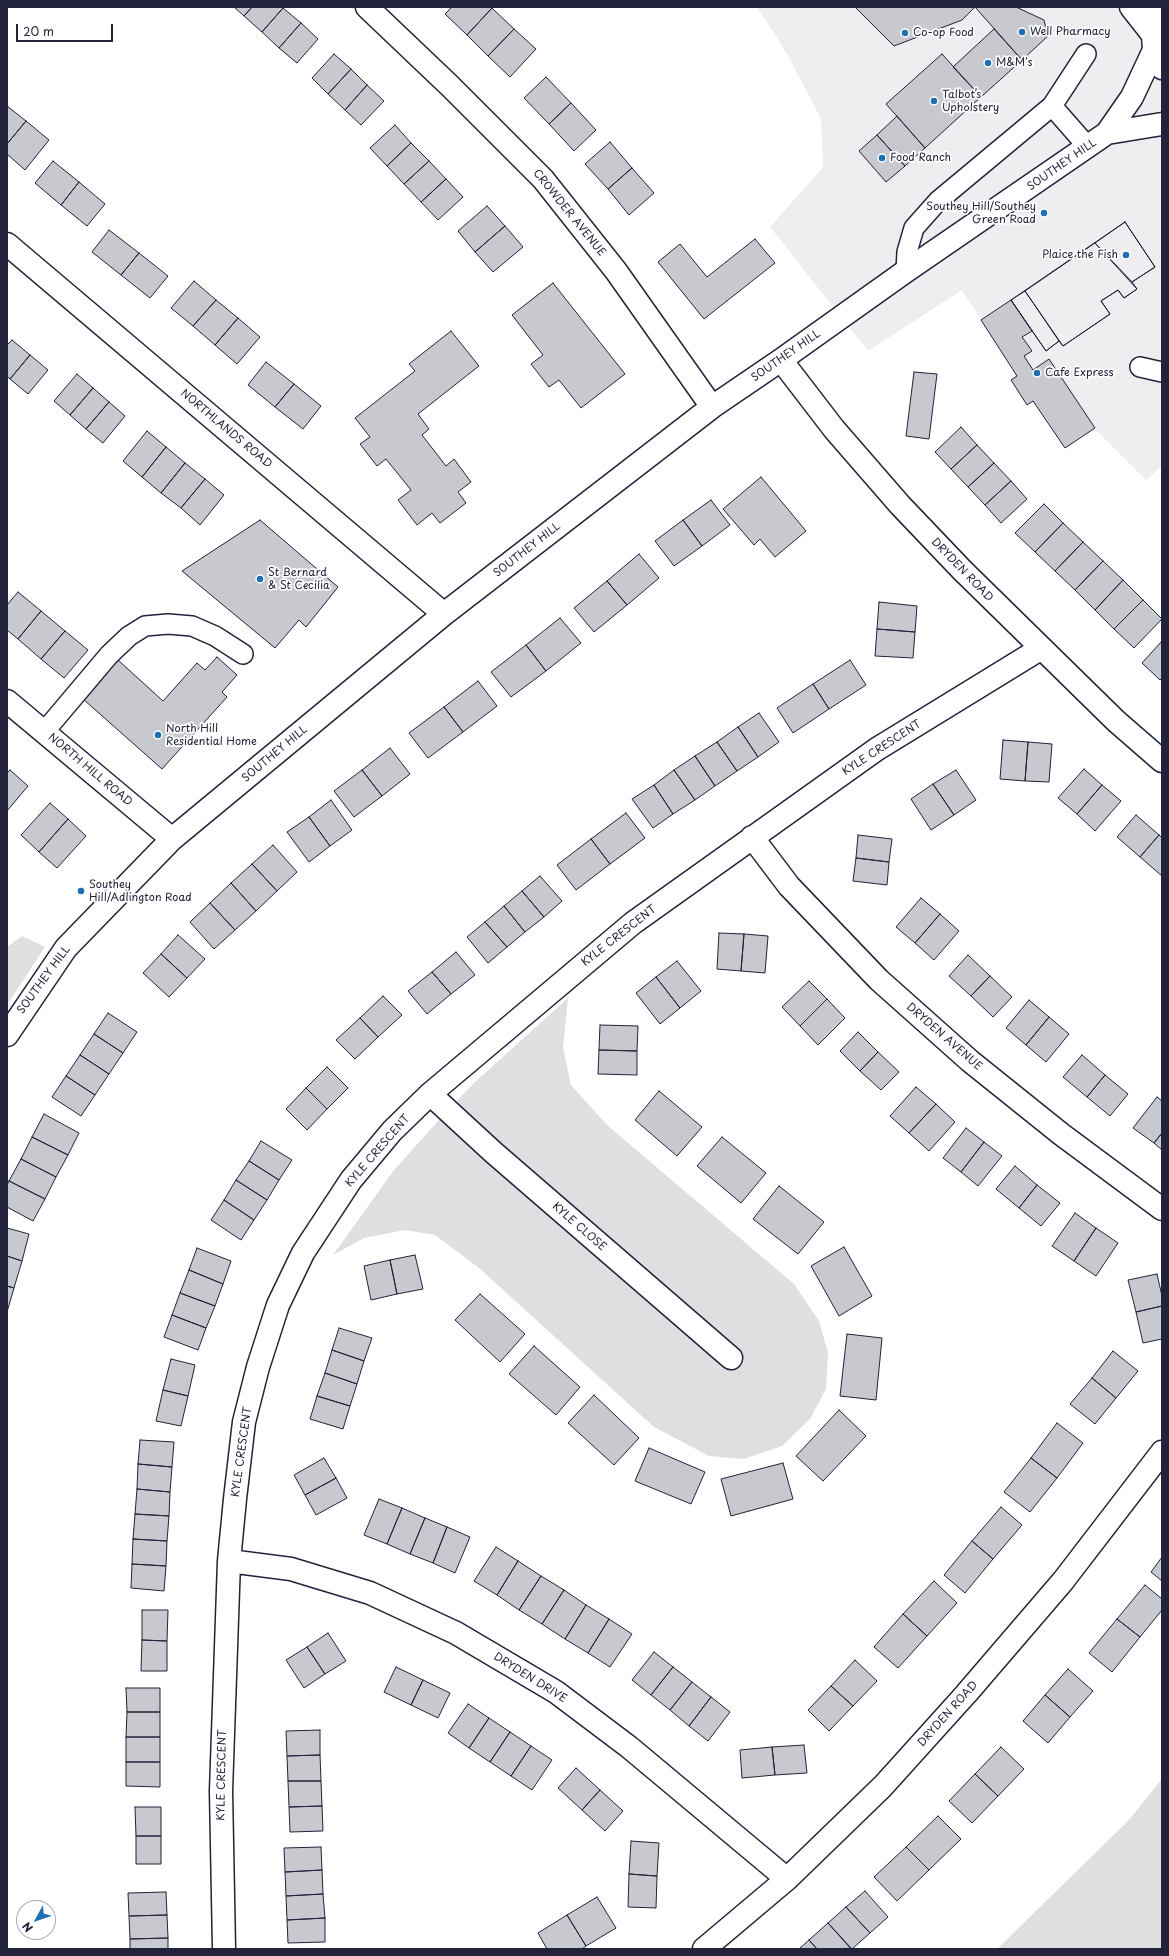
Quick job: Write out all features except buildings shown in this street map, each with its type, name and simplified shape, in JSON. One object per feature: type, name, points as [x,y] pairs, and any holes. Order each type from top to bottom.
[{"type":"street","name":"CROWDER AVENUE","points":[[367,7],[450,86],[543,179],[616,271],[712,407]]},
{"type":"street","points":[[1131,7],[1156,51]]},
{"type":"street","points":[[1156,7],[1152,28],[1156,51]]},
{"type":"street","name":"SOUTHEY HILL","points":[[7,1035],[66,948],[172,838],[444,614],[712,407],[1107,133],[1132,97],[1156,51]]},
{"type":"street","name":"SOUTHEY HILL","points":[[1107,133],[1162,124]]},
{"type":"street","name":"NORTHLANDS ROAD","points":[[7,244],[444,614]]},
{"type":"street","name":"DRYDEN ROAD","points":[[781,360],[834,429],[900,505],[1040,649],[1116,721],[1162,761]]},
{"type":"street","name":"KYLE CRESCENT","points":[[224,1949],[221,1791],[229,1561],[244,1422],[258,1367],[278,1305],[304,1253],[351,1180],[392,1131],[430,1094],[633,923],[877,749],[1040,649]]},
{"type":"street","name":"NORTH HILL ROAD","points":[[7,701],[172,838]]},
{"type":"street","name":"DRYDEN AVENUE","points":[[752,837],[789,886],[879,980],[970,1061],[1055,1129],[1162,1209]]},
{"type":"street","name":"KYLE CLOSE","points":[[430,1094],[493,1152],[731,1358]]},
{"type":"street","name":"DRYDEN ROAD","points":[[704,1949],[787,1879],[883,1786],[1064,1582],[1162,1452]]},
{"type":"street","name":"DRYDEN DRIVE","points":[[229,1561],[291,1569],[370,1593],[456,1633],[556,1692],[629,1747],[787,1879]]},
{"type":"lane","points":[[906,271],[907,252],[914,228],[938,201],[1052,106],[1086,54]]},
{"type":"lane","points":[[1052,106],[1088,147]]},
{"type":"lane","points":[[1140,367],[1162,372]]},
{"type":"lane","points":[[44,732],[109,655],[129,636],[145,626],[168,624],[192,626],[215,636],[243,654]]},
{"type":"shaded area","points":[[757,7],[1162,7],[1162,466],[1146,480],[1095,429],[1065,448],[1033,401],[1027,405],[1011,380],[1017,376],[962,290],[868,351],[770,227],[823,167],[821,119],[786,52]]},
{"type":"shaded area","points":[[22,936],[45,947],[7,1005],[7,947]]},
{"type":"shaded area","points":[[568,998],[563,1048],[571,1085],[607,1125],[794,1284],[819,1321],[828,1353],[826,1389],[810,1419],[782,1446],[744,1459],[709,1456],[654,1427],[479,1268],[435,1235],[405,1230],[364,1238],[333,1255],[394,1170],[440,1119],[474,1083]]},
{"type":"shaded area","points":[[1162,1779],[1162,1949],[997,1949],[1128,1821]]},
{"type":"place","name":"Well Pharmacy","points":[[1022,32]]},
{"type":"place","name":"Co-op Food","points":[[905,33]]},
{"type":"place","name":"M&M's","points":[[988,63]]},
{"type":"place","name":"Talbot’s Upholstery","points":[[934,101]]},
{"type":"place","name":"Food Ranch","points":[[882,158]]},
{"type":"place","name":"Southey Hill/Southey Green Road","points":[[1044,213]]},
{"type":"place","name":"Plaice the Fish","points":[[1126,255]]},
{"type":"place","name":"Cafe Express","points":[[1037,373]]},
{"type":"place","name":"St Bernard & St Cecilia","points":[[260,579]]},
{"type":"place","name":"North Hill Residential Home","points":[[158,735]]},
{"type":"place","name":"Southey Hill/Adlington Road","points":[[81,891]]}]
